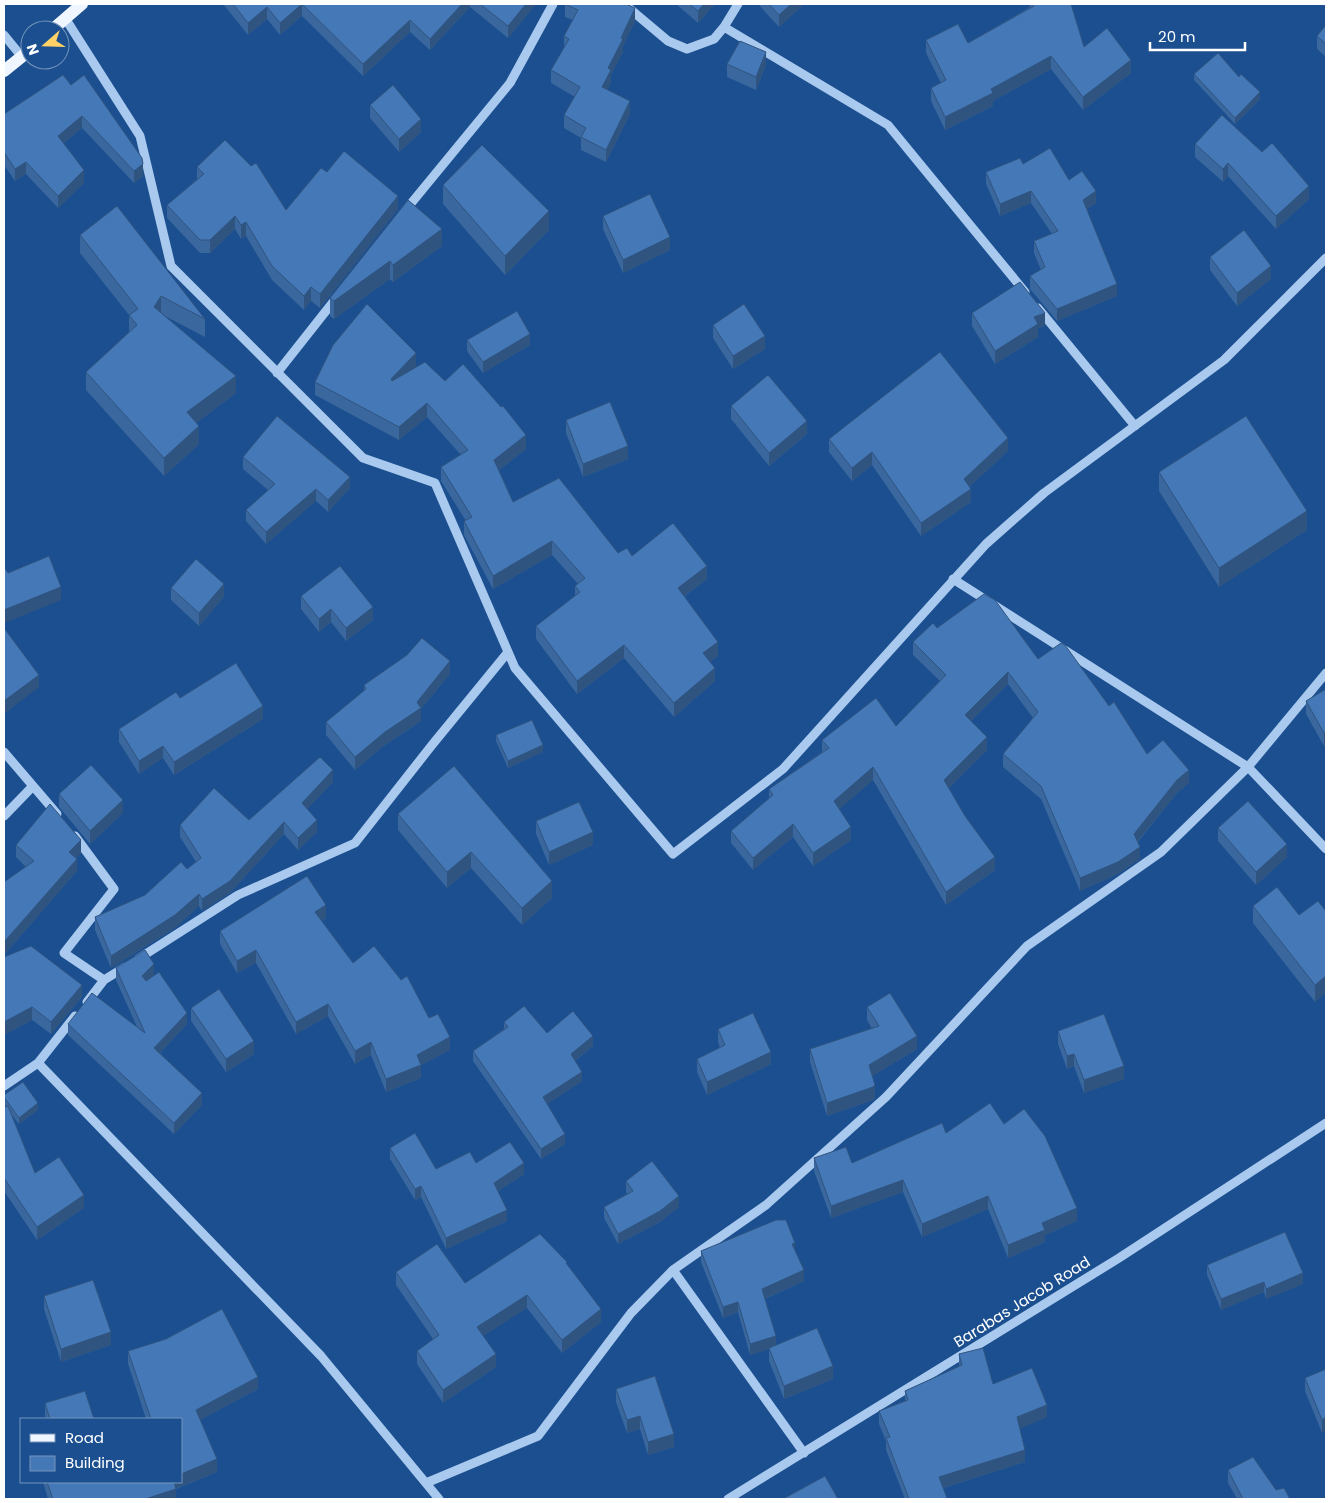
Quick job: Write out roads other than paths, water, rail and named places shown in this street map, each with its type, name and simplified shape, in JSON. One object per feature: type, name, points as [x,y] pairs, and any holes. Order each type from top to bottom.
[{"type":"main road","points":[[65,18],[82,4]]},
{"type":"main road","points":[[4,71],[20,58]]},
{"type":"street","points":[[397,221],[510,83],[553,4]]},
{"type":"street","points":[[624,4],[668,41],[687,49],[714,39],[738,4]]},
{"type":"street","points":[[65,18],[140,136],[171,266],[363,458],[435,483],[515,668],[672,854],[783,770],[986,544],[1044,494],[1224,360],[1326,258]]},
{"type":"street","points":[[724,27],[888,126],[1135,426]]},
{"type":"street","points":[[4,36],[20,48]]},
{"type":"street","points":[[277,373],[343,289]]},
{"type":"street","points":[[953,579],[1248,767],[1326,849]]},
{"type":"street","points":[[4,1086],[38,1064],[104,980],[238,895],[355,843],[508,652]]},
{"type":"street","points":[[426,1483],[538,1436],[631,1313],[672,1270],[766,1205],[886,1097],[1027,946],[1162,852],[1248,767],[1326,673]]},
{"type":"street","points":[[4,752],[67,826],[114,890],[64,953],[104,980]]},
{"type":"street","points":[[4,816],[33,786]]},
{"type":"street","points":[[38,1064],[321,1356],[439,1499]]},
{"type":"street","name":"Barabas Jacob Road","points":[[728,1499],[1119,1258],[1326,1123]]},
{"type":"street","points":[[672,1270],[804,1453]]}]
